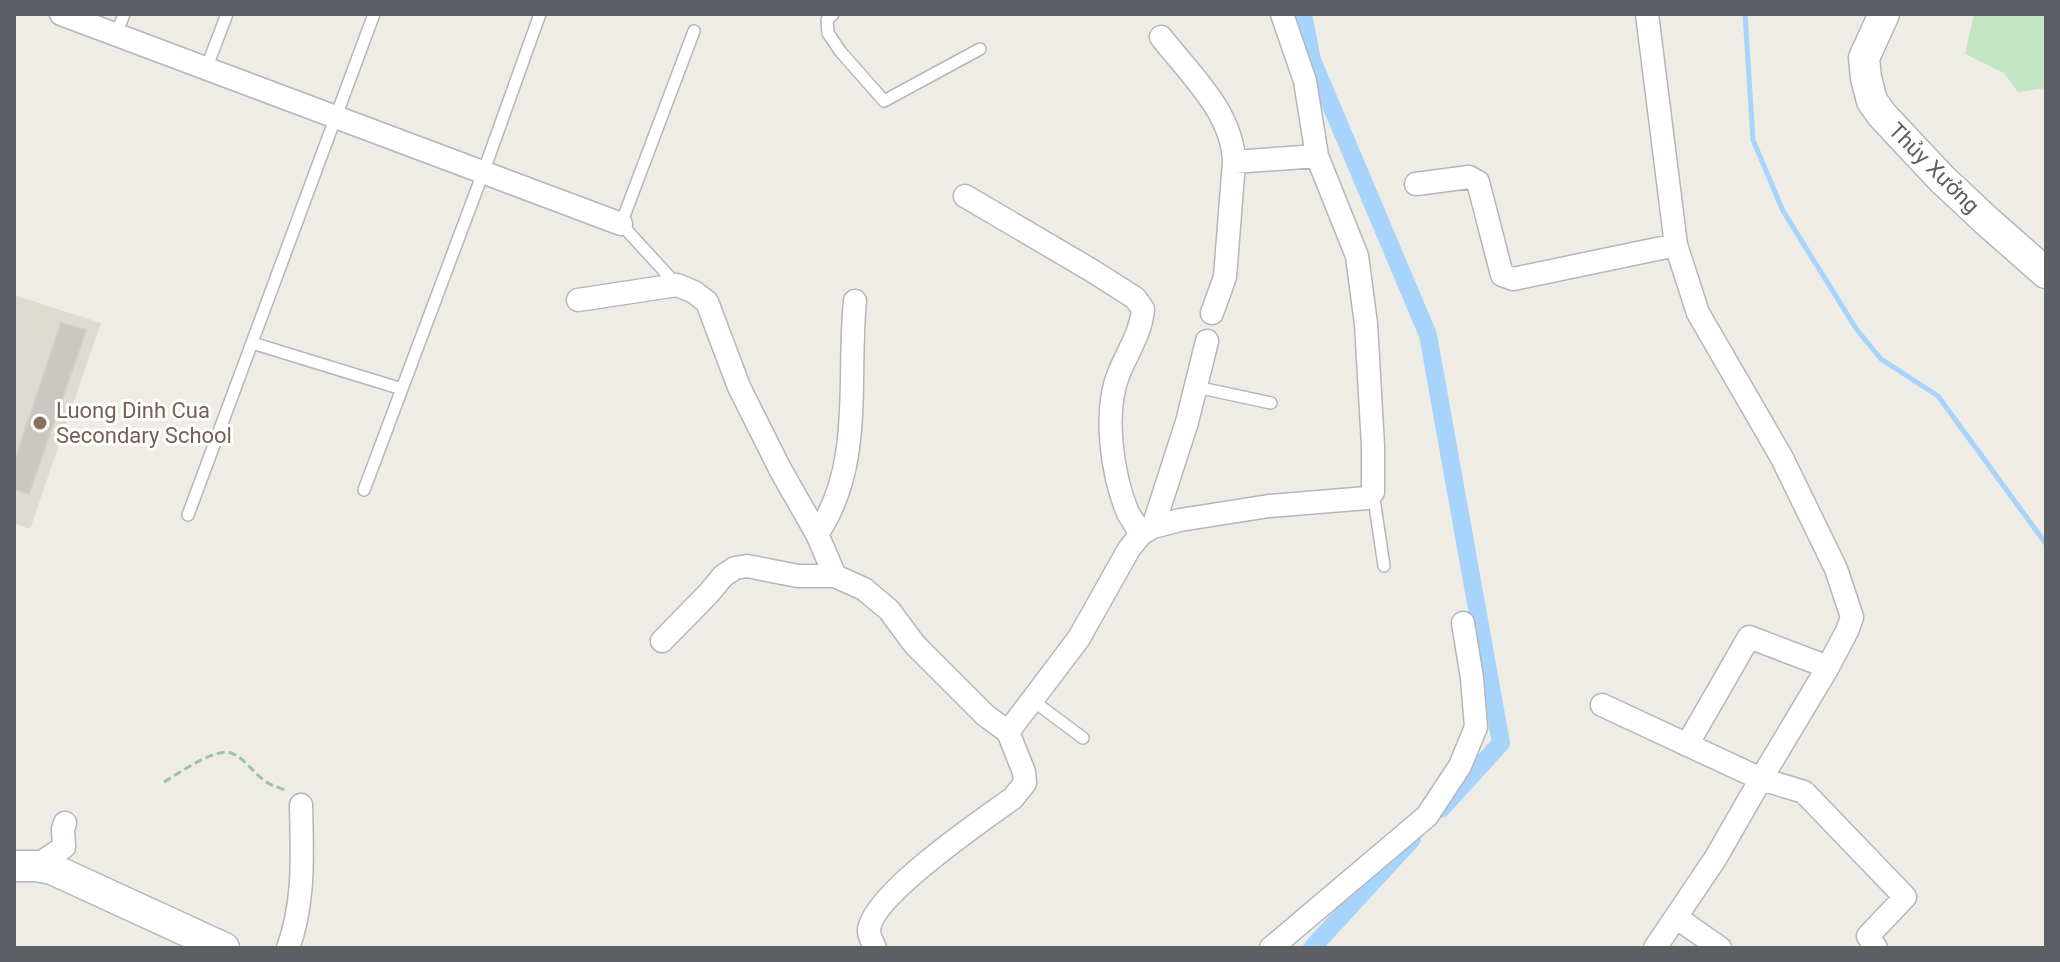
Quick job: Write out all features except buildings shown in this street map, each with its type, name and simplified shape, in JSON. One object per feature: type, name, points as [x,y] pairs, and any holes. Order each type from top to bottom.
[{"type":"street","points":[[61,14],[120,24],[206,69],[621,224]]},
{"type":"street","points":[[1147,530],[1180,520],[1269,506],[1367,498],[1373,492],[1366,324],[1357,256],[1317,156],[1305,81],[1282,14]]},
{"type":"street","points":[[1647,14],[1676,245],[1698,313],[1782,458],[1836,569],[1852,617],[1828,667],[1715,859],[1655,948]]},
{"type":"street","name":"Thủy Xưởng","points":[[1884,14],[1864,58],[1872,101],[1962,199],[2046,273]]},
{"type":"street","points":[[1161,37],[1217,108],[1234,146],[1225,277],[1212,313]]},
{"type":"street","points":[[1234,162],[1317,156]]},
{"type":"street","points":[[1416,184],[1469,177],[1478,182],[1502,275],[1513,279],[1676,245]]},
{"type":"street","points":[[965,196],[1091,270],[1135,298],[1143,309],[1142,324],[1118,376],[1110,415],[1118,480],[1128,513],[1147,530]]},
{"type":"street","points":[[578,300],[677,285],[707,302],[739,387],[817,534],[835,576]]},
{"type":"street","points":[[817,534],[837,499],[847,458],[855,301]]},
{"type":"street","points":[[1008,732],[1079,638],[1129,549],[1147,530],[1187,422],[1207,341]]},
{"type":"street","points":[[662,641],[723,576],[735,568],[747,566],[798,576],[835,576],[864,589],[889,610],[915,645],[985,715],[1008,732],[1024,772],[1025,783],[1021,790],[911,874],[885,901],[872,918],[869,932],[875,948]]},
{"type":"street","points":[[1271,948],[1427,816],[1460,766],[1476,727],[1463,623]]},
{"type":"street","points":[[1687,745],[1749,637],[1828,667]]},
{"type":"street","points":[[1602,705],[1761,779],[1804,792],[1905,897],[1868,936],[1876,948]]},
{"type":"street","points":[[288,948],[302,884],[301,805]]},
{"type":"street","points":[[25,866],[64,847],[65,823]]},
{"type":"street","points":[[25,866],[52,869],[224,948]]},
{"type":"street","points":[[1677,918],[1720,948]]},
{"type":"lane","points":[[206,69],[227,14]]},
{"type":"lane","points":[[188,515],[374,14]]},
{"type":"lane","points":[[364,490],[540,14]]},
{"type":"lane","points":[[833,14],[827,20],[828,33],[884,101],[980,49]]},
{"type":"lane","points":[[677,285],[621,224],[694,31]]},
{"type":"lane","points":[[252,343],[402,389]]},
{"type":"lane","points":[[1196,387],[1271,403]]},
{"type":"lane","points":[[1373,492],[1384,566]]},
{"type":"lane","points":[[1032,700],[1083,738]]},
{"type":"path","points":[[164,782],[196,763],[228,751],[265,782],[295,794],[301,805]]},
{"type":"shaded area","name":"Luong Dinh Cua Secondary School","points":[[14,295],[101,323],[30,529],[14,523]]},
{"type":"green space","points":[[1974,14],[2046,14],[2046,88],[2018,92],[2004,73],[1965,54]]},
{"type":"waterway","points":[[1303,14],[1312,60],[1428,335],[1501,743],[1441,809]]},
{"type":"waterway","points":[[1745,14],[1753,140],[1783,211],[1857,330],[1881,359],[1938,396],[2046,544]]},
{"type":"waterway","points":[[1312,948],[1412,839]]},
{"type":"place","name":"Luong Dinh Cua Secondary School","points":[[40,423]]}]
